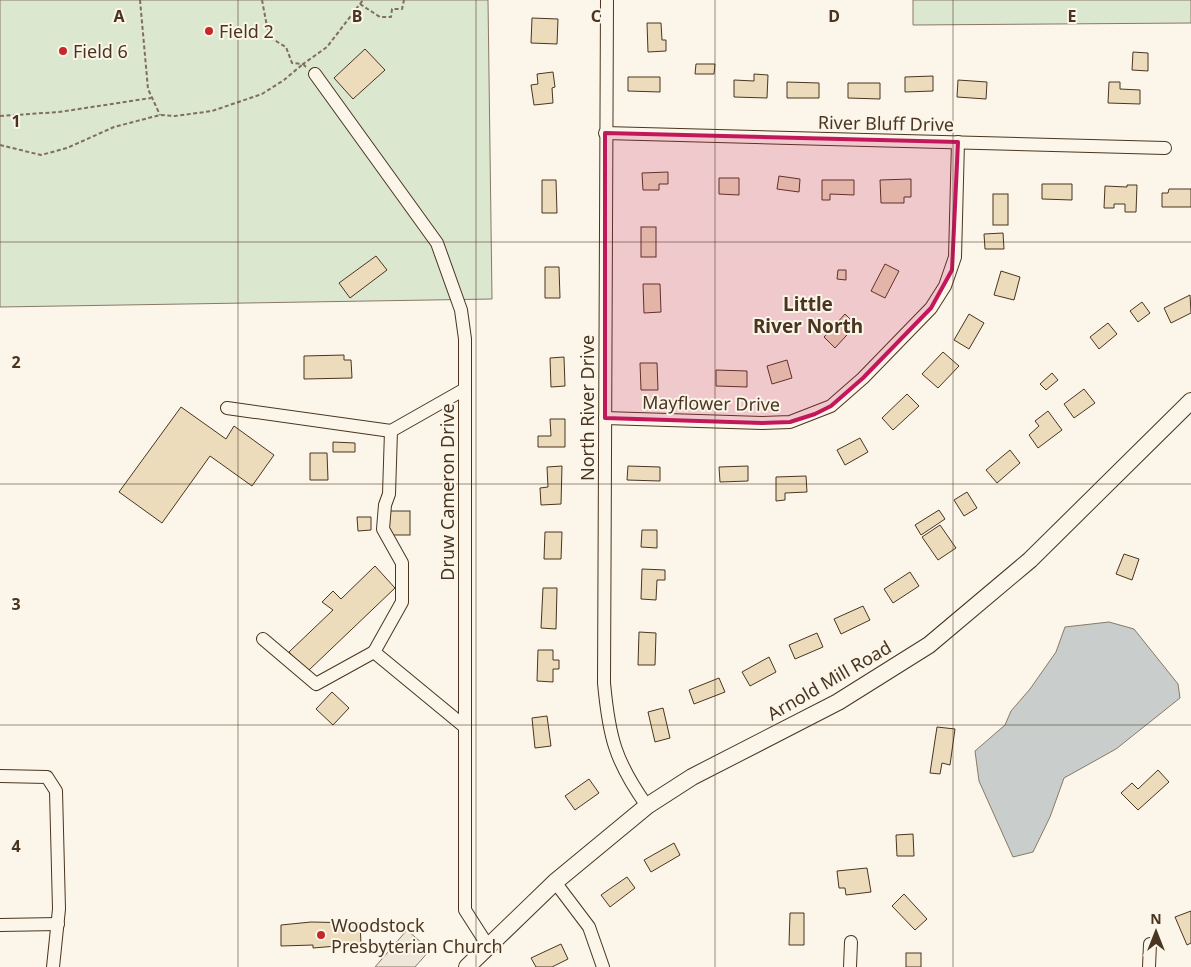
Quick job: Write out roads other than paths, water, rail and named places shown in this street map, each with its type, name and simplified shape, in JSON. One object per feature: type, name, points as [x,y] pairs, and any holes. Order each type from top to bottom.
[{"type":"main road","name":"Arnold Mill Road","points":[[467,967],[555,882],[647,806],[692,777],[838,702],[929,645],[1030,560],[1191,401]]},
{"type":"street","name":"North River Drive","points":[[607,0],[604,673],[608,717],[618,760],[628,780],[647,806]]},
{"type":"street","name":"Druw Cameron Drive","points":[[315,74],[437,243],[461,310],[465,339],[465,910],[488,946]]},
{"type":"street","name":"River Bluff Drive","points":[[605,133],[1165,148]]},
{"type":"street","name":"Mayflower Drive","points":[[604,418],[762,423],[790,422],[831,406],[863,378],[931,308],[945,286],[955,257],[958,142]]},
{"type":"street","points":[[227,408],[391,431],[465,390]]},
{"type":"street","points":[[263,639],[316,684],[374,652],[402,602],[402,563],[382,529],[385,505],[389,494],[391,431]]},
{"type":"street","points":[[374,652],[465,728]]},
{"type":"street","points":[[0,776],[47,778],[56,791],[58,924],[53,967]]},
{"type":"street","points":[[555,882],[589,927],[603,967]]},
{"type":"street","points":[[0,925],[58,924]]},
{"type":"street","points":[[850,967],[851,942]]},
{"type":"street","points":[[1149,967],[1150,944]]},
{"type":"place","name":"Field 2","points":[[209,31]]},
{"type":"place","name":"Field 6","points":[[63,51]]},
{"type":"place","name":"Woodstock Presbyterian Church","points":[[321,935]]},
{"type":"district","name":"Little River North","points":[[808,315]]}]
